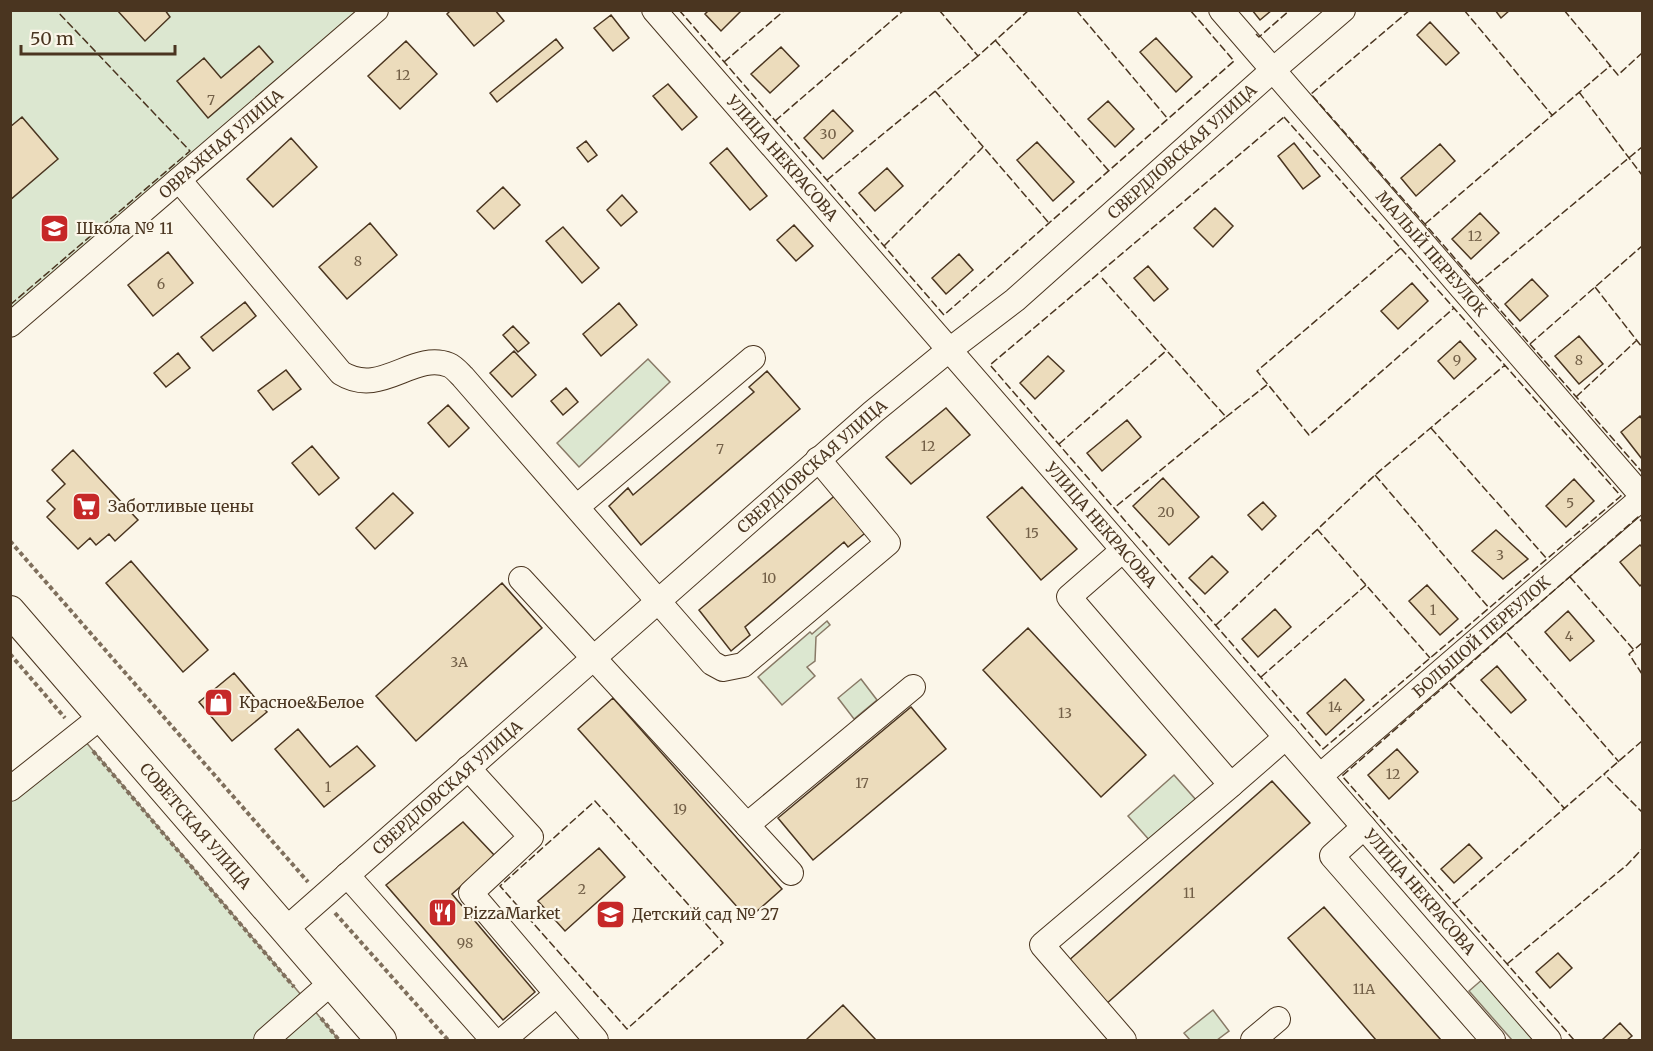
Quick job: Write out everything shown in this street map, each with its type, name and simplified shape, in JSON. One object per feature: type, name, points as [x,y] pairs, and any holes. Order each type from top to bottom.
[{"type":"main road","name":"СОВЕТСКАЯ УЛИЦА","points":[[10,611],[90,725],[285,930],[381,1041]]},
{"type":"street","name":"ОВРАЖНАЯ УЛИЦА","points":[[10,325],[376,10]]},
{"type":"street","name":"УЛИЦА НЕКРАСОВА","points":[[654,10],[1549,1041]]},
{"type":"street","name":"МАЛЫЙ ПЕРЕУЛОК","points":[[1221,10],[1642,497]]},
{"type":"street","name":"СВЕРДЛОВСКАЯ УЛИЦА","points":[[285,930],[818,459],[949,350],[1015,300],[1343,10]]},
{"type":"street","points":[[179,180],[341,373],[351,380],[362,382],[382,379],[433,362],[450,365],[463,376],[712,663],[723,669],[742,665],[888,543],[818,459]]},
{"type":"street","points":[[578,506],[753,358]]},
{"type":"street","name":"БОЛЬШОЙ ПЕРЕУЛОК","points":[[1320,776],[1642,497]]},
{"type":"street","points":[[1123,550],[1069,597],[1231,785]]},
{"type":"street","points":[[521,579],[791,873]]},
{"type":"street","points":[[747,825],[913,687]]},
{"type":"street","points":[[10,789],[90,725]]},
{"type":"street","points":[[1124,1040],[1042,945],[1286,737]]},
{"type":"street","points":[[468,768],[531,837],[471,893],[596,1041]]},
{"type":"street","points":[[1364,827],[1332,856],[1493,1041]]},
{"type":"street","points":[[347,875],[493,1041]]},
{"type":"street","points":[[266,1041],[332,983]]},
{"type":"street","points":[[502,1041],[556,995]]},
{"type":"street","points":[[1252,1041],[1278,1019]]},
{"type":"path","points":[[10,541],[448,1041]]},
{"type":"path","points":[[10,654],[90,725],[339,1041]]},
{"type":"green space","points":[[11,11],[376,11],[11,325]]},
{"type":"green space","points":[[648,359],[670,382],[579,467],[557,443]]},
{"type":"green space","points":[[827,621],[830,625],[816,637],[815,661],[807,667],[815,676],[782,705],[758,677],[810,632],[812,634]]},
{"type":"green space","points":[[861,679],[877,700],[854,719],[838,698]]},
{"type":"green space","points":[[79,734],[339,1040],[11,1040],[11,790]]},
{"type":"green space","points":[[1174,775],[1197,801],[1151,842],[1128,816]]},
{"type":"green space","points":[[1484,978],[1535,1040],[1512,1040],[1469,991]]},
{"type":"green space","points":[[1213,1010],[1229,1031],[1217,1040],[1190,1040],[1184,1033]]},
{"type":"building","points":[[117,10],[165,10],[170,17],[145,41]]},
{"type":"building","points":[[451,10],[495,10],[504,21],[474,46],[447,14]]},
{"type":"building","points":[[709,10],[742,10],[721,31],[705,14]]},
{"type":"building","points":[[1252,10],[1272,10],[1260,20]]},
{"type":"building","points":[[1495,10],[1510,10],[1501,18]]},
{"type":"building","points":[[611,15],[629,38],[613,51],[594,28]]},
{"type":"building","points":[[1430,22],[1459,53],[1446,65],[1417,35]]},
{"type":"building","points":[[1156,38],[1192,77],[1176,92],[1140,52]]},
{"type":"building","points":[[556,39],[563,48],[497,102],[490,93]]},
{"type":"building","points":[[406,41],[437,74],[400,109],[368,76]]},
{"type":"building","points":[[259,46],[273,62],[208,118],[177,81],[204,58],[221,78]]},
{"type":"building","points":[[781,47],[799,66],[770,93],[751,74]]},
{"type":"building","points":[[668,84],[697,117],[682,130],[653,96]]},
{"type":"building","points":[[1108,101],[1134,129],[1115,147],[1088,119]]},
{"type":"building","points":[[833,110],[853,131],[823,159],[804,138]]},
{"type":"building","points":[[22,117],[58,159],[10,200],[10,127]]},
{"type":"building","points":[[291,138],[317,167],[273,207],[247,179]]},
{"type":"building","points":[[586,141],[597,155],[588,162],[577,148]]},
{"type":"building","points":[[1037,142],[1074,182],[1053,201],[1017,160]]},
{"type":"building","points":[[1294,143],[1320,176],[1303,189],[1278,156]]},
{"type":"building","points":[[1440,144],[1455,161],[1416,196],[1401,178]]},
{"type":"building","points":[[727,148],[767,196],[750,210],[710,163]]},
{"type":"building","points":[[887,168],[903,186],[875,211],[859,193]]},
{"type":"building","points":[[503,187],[520,205],[494,229],[477,211]]},
{"type":"building","points":[[622,195],[637,212],[621,226],[607,210]]},
{"type":"building","points":[[1215,208],[1233,226],[1213,247],[1194,228]]},
{"type":"building","points":[[1480,213],[1499,233],[1471,259],[1452,239]]},
{"type":"building","points":[[370,223],[397,255],[347,299],[319,267]]},
{"type":"building","points":[[794,225],[813,246],[796,261],[777,240]]},
{"type":"building","points":[[563,227],[599,268],[582,283],[546,241]]},
{"type":"building","points":[[168,252],[193,283],[153,316],[128,285]]},
{"type":"building","points":[[959,254],[973,270],[946,294],[932,278]]},
{"type":"building","points":[[1148,266],[1168,289],[1154,301],[1134,278]]},
{"type":"building","points":[[1532,279],[1548,296],[1520,321],[1505,304]]},
{"type":"building","points":[[1412,283],[1428,301],[1398,329],[1381,311]]},
{"type":"building","points":[[245,302],[256,316],[213,351],[201,337]]},
{"type":"building","points":[[619,303],[637,325],[601,356],[583,334]]},
{"type":"building","points":[[513,326],[529,343],[518,352],[503,335]]},
{"type":"building","points":[[1579,336],[1603,364],[1579,384],[1555,356]]},
{"type":"building","points":[[1460,341],[1476,359],[1454,379],[1438,361]]},
{"type":"building","points":[[514,351],[536,375],[512,397],[490,373]]},
{"type":"building","points":[[178,353],[190,368],[166,387],[154,373]]},
{"type":"building","points":[[1048,356],[1064,371],[1035,399],[1020,383]]},
{"type":"building","points":[[286,370],[301,389],[273,410],[258,391]]},
{"type":"building","points":[[767,371],[800,409],[641,545],[609,506],[628,488],[633,495],[754,392],[749,387]]},
{"type":"building","points":[[566,388],[578,402],[563,415],[551,401]]},
{"type":"building","points":[[448,405],[469,428],[449,447],[428,423]]},
{"type":"building","points":[[946,408],[970,435],[911,484],[886,457]]},
{"type":"building","points":[[1640,416],[1642,419],[1642,459],[1621,432]]},
{"type":"building","points":[[1127,420],[1141,437],[1102,471],[1087,453]]},
{"type":"building","points":[[312,446],[339,478],[319,495],[292,463]]},
{"type":"building","points":[[73,450],[138,520],[115,541],[109,534],[96,545],[90,538],[78,549],[47,517],[55,509],[47,501],[65,484],[52,470]]},
{"type":"building","points":[[1163,478],[1199,517],[1169,545],[1133,506]]},
{"type":"building","points":[[1574,479],[1594,501],[1566,527],[1546,506]]},
{"type":"building","points":[[1022,487],[1077,549],[1041,580],[987,517]]},
{"type":"building","points":[[393,493],[413,513],[375,549],[356,528]]},
{"type":"building","points":[[838,493],[869,530],[848,547],[844,542],[745,627],[750,635],[731,651],[699,610]]},
{"type":"building","points":[[1263,502],[1276,516],[1262,530],[1248,515]]},
{"type":"building","points":[[1496,530],[1528,559],[1503,579],[1472,551]]},
{"type":"building","points":[[1640,545],[1642,547],[1642,584],[1640,586],[1620,562]]},
{"type":"building","points":[[1212,556],[1228,572],[1205,594],[1189,578]]},
{"type":"building","points":[[131,561],[208,650],[183,672],[106,583]]},
{"type":"building","points":[[502,583],[542,628],[416,741],[376,696]]},
{"type":"building","points":[[1427,585],[1458,619],[1440,635],[1409,601]]},
{"type":"building","points":[[1275,609],[1291,627],[1258,657],[1242,639]]},
{"type":"building","points":[[1568,611],[1594,641],[1570,661],[1545,632]]},
{"type":"building","points":[[1028,628],[1146,755],[1101,797],[983,670]]},
{"type":"building","points":[[1497,666],[1526,700],[1511,713],[1481,680]]},
{"type":"building","points":[[234,673],[267,712],[232,741],[199,702]]},
{"type":"building","points":[[1345,679],[1364,700],[1326,735],[1307,713]]},
{"type":"building","points":[[613,698],[782,889],[748,919],[578,729]]},
{"type":"building","points":[[911,707],[946,749],[813,860],[778,818]]},
{"type":"building","points":[[298,729],[330,767],[357,746],[375,766],[324,807],[275,749]]},
{"type":"building","points":[[1397,749],[1418,772],[1389,799],[1368,775]]},
{"type":"building","points":[[1272,781],[1310,823],[1105,1005],[1067,962]]},
{"type":"building","points":[[463,822],[495,856],[452,894],[535,992],[503,1020],[386,885]]},
{"type":"building","points":[[1469,844],[1482,858],[1454,883],[1441,869]]},
{"type":"building","points":[[599,848],[625,877],[565,931],[538,901]]},
{"type":"building","points":[[1324,907],[1441,1040],[1376,1040],[1288,938]]},
{"type":"building","points":[[1558,953],[1572,968],[1550,988],[1536,972]]},
{"type":"building","points":[[843,1005],[876,1040],[807,1039]]},
{"type":"building","points":[[1620,1023],[1632,1036],[1627,1040],[1602,1040]]},
{"type":"fence","points":[[10,305],[190,151],[56,10]]},
{"type":"fence","points":[[679,10],[944,315],[1234,61],[1190,10]]},
{"type":"fence","points":[[724,62],[785,10]]},
{"type":"fence","points":[[775,121],[904,10]]},
{"type":"fence","points":[[939,10],[978,56],[1029,10]]},
{"type":"fence","points":[[1076,10],[1168,119]]},
{"type":"fence","points":[[1256,34],[1259,37],[1290,10]]},
{"type":"fence","points":[[1410,10],[1311,94],[1642,472]]},
{"type":"fence","points":[[1464,10],[1552,115]]},
{"type":"fence","points":[[1564,10],[1618,75],[1642,53]]},
{"type":"fence","points":[[995,40],[1109,171]]},
{"type":"fence","points":[[827,180],[978,56]]},
{"type":"fence","points":[[1425,224],[1610,66]]},
{"type":"fence","points":[[935,91],[1049,223]]},
{"type":"fence","points":[[1579,92],[1642,175]]},
{"type":"fence","points":[[1284,117],[1621,496],[1323,749],[990,365],[1284,117]]},
{"type":"fence","points":[[884,246],[983,147]]},
{"type":"fence","points":[[1477,284],[1642,147]]},
{"type":"fence","points":[[1530,344],[1642,246]]},
{"type":"fence","points":[[1401,248],[1257,371],[1309,435],[1454,308]]},
{"type":"fence","points":[[1102,278],[1226,417],[1114,508]]},
{"type":"fence","points":[[1595,287],[1642,347]]},
{"type":"fence","points":[[1576,397],[1637,340]]},
{"type":"fence","points":[[1059,444],[1167,350]]},
{"type":"fence","points":[[1216,625],[1375,475],[1505,365]]},
{"type":"fence","points":[[1226,417],[1268,384]]},
{"type":"fence","points":[[1431,428],[1547,559]]},
{"type":"fence","points":[[1375,475],[1489,608]]},
{"type":"fence","points":[[1574,1040],[1342,776],[1638,517],[1642,522]]},
{"type":"fence","points":[[1317,529],[1430,658]]},
{"type":"fence","points":[[1570,577],[1634,650]]},
{"type":"fence","points":[[1261,677],[1366,585]]},
{"type":"fence","points":[[1507,633],[1619,762]]},
{"type":"fence","points":[[1642,643],[1629,654],[1642,674]]},
{"type":"fence","points":[[1450,683],[1565,809]]},
{"type":"fence","points":[[1642,741],[1604,774],[1642,812]]},
{"type":"fence","points":[[1454,904],[1604,774]]},
{"type":"fence","points":[[595,801],[723,943],[627,1029],[500,886],[595,801]]},
{"type":"fence","points":[[1507,964],[1627,865],[1642,849]]},
{"type":"place","name":"Школа № 11","points":[[55,228]]},
{"type":"place","name":"Заботливые цены","points":[[87,506]]},
{"type":"place","name":"Красное&Белое","points":[[218,702]]},
{"type":"place","name":"PizzaMarket","points":[[442,913]]},
{"type":"place","name":"Детский сад № 27","points":[[611,914]]}]
